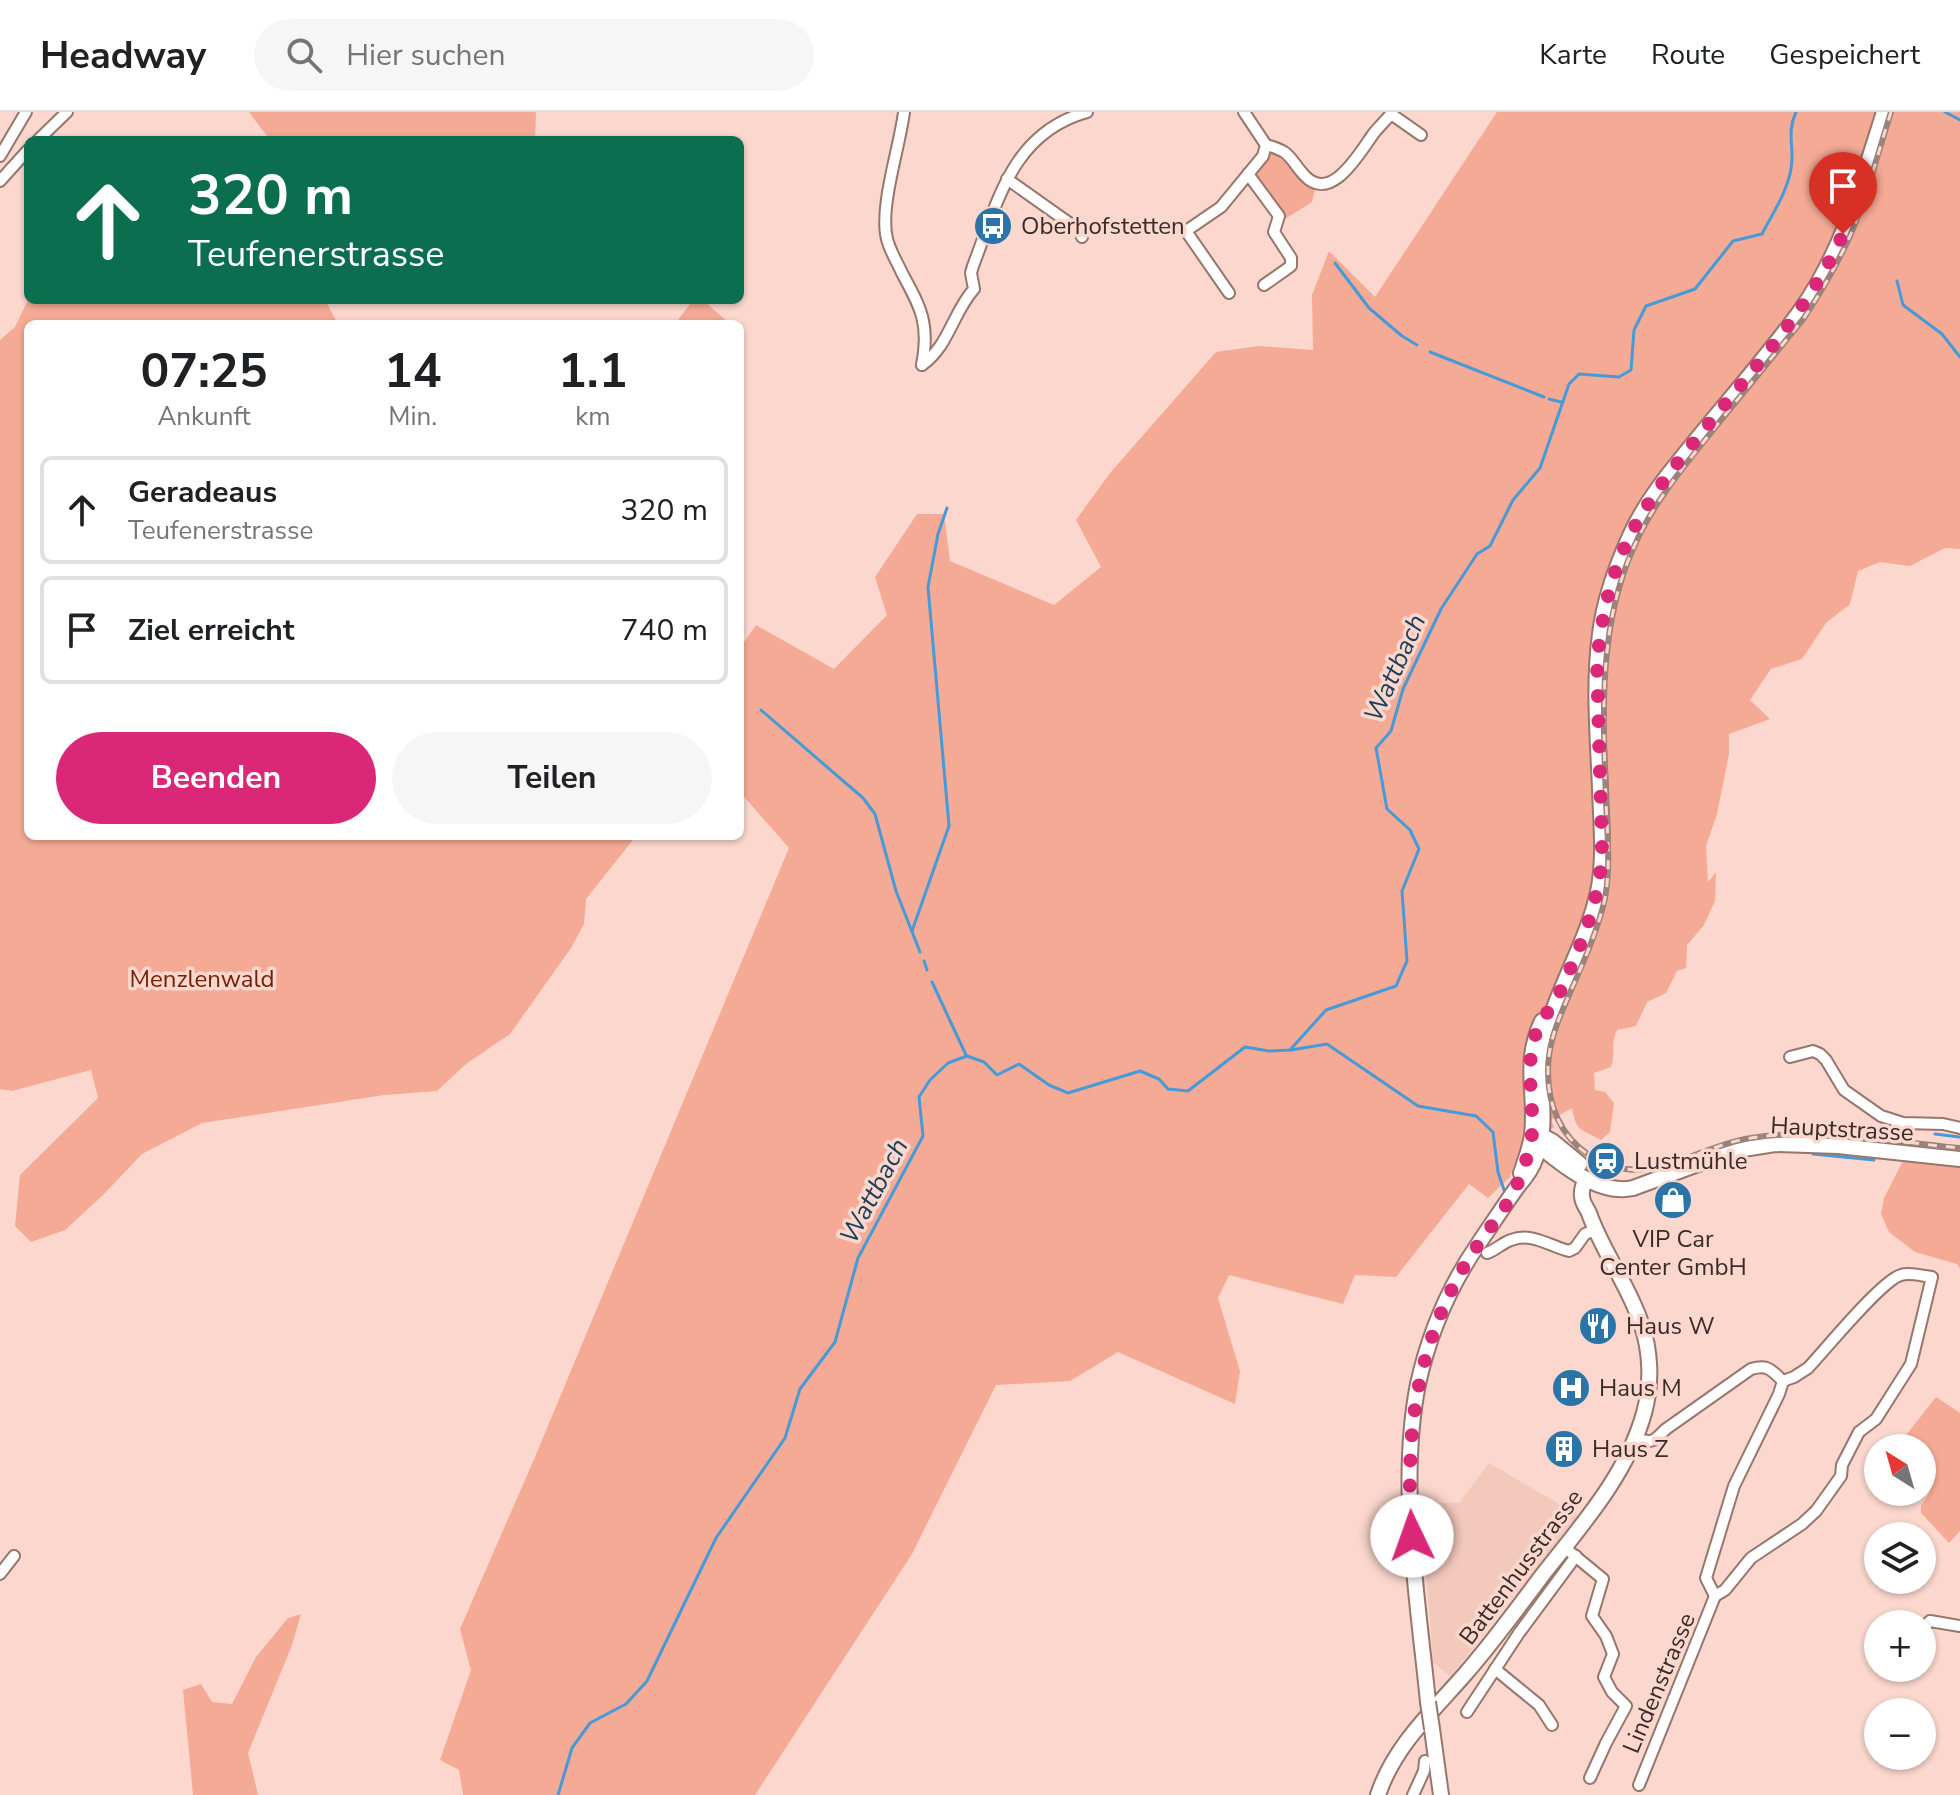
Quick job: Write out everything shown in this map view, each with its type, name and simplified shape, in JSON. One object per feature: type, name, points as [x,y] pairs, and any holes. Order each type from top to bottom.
[{"type":"main road","points":[[1441,1795],[1428,1702],[1410,1512],[1409,1455],[1414,1411],[1427,1351],[1446,1302],[1468,1260],[1517,1188],[1538,1140],[1530,1073],[1533,1046],[1543,1018],[1557,998],[1592,913],[1601,870],[1597,664],[1606,604],[1631,533],[1661,484],[1787,327],[1825,271],[1853,209],[1884,112]]},
{"type":"main road","points":[[1538,1140],[1593,1179]]},
{"type":"main road","name":"Hauptstrasse","points":[[1593,1179],[1610,1188],[1628,1189],[1737,1150],[1775,1144],[1838,1146],[1960,1159]]},
{"type":"main road","name":"Battenhusstrasse","points":[[1378,1795],[1394,1758],[1409,1737],[1570,1552],[1635,1438],[1647,1397],[1647,1347],[1637,1313],[1581,1196],[1583,1186],[1593,1179]]},
{"type":"street","points":[[0,156],[26,112]]},
{"type":"street","points":[[42,136],[67,112]]},
{"type":"street","points":[[904,112],[885,225],[887,240],[922,312],[926,333],[922,365],[932,358],[946,339],[964,300],[974,289],[971,273],[1007,179],[1024,152],[1057,123],[1087,112]]},
{"type":"street","points":[[1244,112],[1266,145],[1287,153],[1304,176],[1323,185],[1340,176],[1355,161],[1391,114],[1421,135]]},
{"type":"street","points":[[1229,293],[1186,231],[1221,207],[1263,156],[1266,145]]},
{"type":"street","points":[[0,181],[24,154]]},
{"type":"street","points":[[1248,174],[1279,216],[1274,232],[1291,258],[1291,266],[1264,285]]},
{"type":"street","points":[[1007,179],[1079,230],[1082,237]]},
{"type":"street","points":[[1790,1057],[1813,1051],[1820,1054],[1844,1090],[1881,1116],[1903,1123],[1943,1124],[1960,1128]]},
{"type":"street","points":[[1487,1253],[1510,1240],[1522,1238],[1538,1239],[1569,1251],[1579,1244],[1585,1234],[1595,1230]]},
{"type":"street","points":[[1906,1274],[1932,1277],[1911,1364],[1876,1419],[1859,1432],[1842,1465],[1841,1476],[1816,1511],[1751,1558],[1725,1590],[1715,1596],[1706,1578],[1734,1486],[1783,1381],[1808,1368],[1887,1282],[1906,1274]]},
{"type":"street","points":[[1635,1438],[1654,1441],[1666,1429],[1751,1369],[1767,1367],[1783,1381]]},
{"type":"street","points":[[1467,1712],[1570,1552],[1603,1579],[1592,1616],[1606,1636],[1613,1654],[1604,1677],[1612,1692],[1626,1706],[1590,1778]]},
{"type":"street","points":[[0,1574],[14,1556]]},
{"type":"street","name":"Lindenstrasse","points":[[1639,1785],[1715,1596]]},
{"type":"street","points":[[1936,1622],[1960,1626]]},
{"type":"street","points":[[1495,1669],[1539,1705],[1552,1725]]},
{"type":"street","points":[[1413,1795],[1425,1761]]},
{"type":"shaded area","points":[[1489,1463],[1578,1515],[1450,1677],[1433,1662],[1421,1503],[1459,1503]]},
{"type":"green space","points":[[249,112],[536,112],[535,136],[267,136]]},
{"type":"green space","points":[[1497,112],[1960,112],[1960,549],[1945,548],[1910,566],[1880,562],[1858,571],[1850,604],[1826,623],[1802,659],[1771,669],[1750,700],[1770,719],[1729,734],[1729,754],[1717,814],[1706,846],[1708,882],[1716,872],[1715,901],[1704,925],[1687,945],[1686,968],[1677,971],[1666,993],[1647,1002],[1636,1026],[1617,1030],[1611,1067],[1594,1073],[1595,1090],[1605,1092],[1614,1103],[1610,1132],[1601,1140],[1578,1126],[1572,1108],[1551,1120],[1554,1127],[1551,1129],[1568,1150],[1552,1136],[1546,1123],[1524,1136],[1510,1177],[1488,1198],[1469,1184],[1396,1277],[1355,1275],[1343,1304],[1229,1275],[1218,1298],[1240,1371],[1235,1404],[1118,1352],[1070,1381],[996,1385],[912,1554],[755,1795],[463,1795],[459,1770],[440,1760],[471,1670],[460,1629],[789,848],[744,797],[744,642],[756,625],[834,669],[887,615],[875,577],[917,514],[944,514],[950,561],[1054,605],[1101,567],[1076,520],[1110,473],[1216,352],[1259,346],[1313,350],[1312,295],[1329,251],[1375,297]]},
{"type":"green space","points":[[1281,153],[1301,178],[1315,189],[1312,202],[1285,219],[1254,176],[1269,154]]},
{"type":"green space","name":"Menzlenwald","points":[[26,304],[327,304],[336,320],[24,320],[24,840],[633,840],[586,899],[584,924],[571,948],[510,1034],[466,1064],[437,1091],[384,1095],[202,1123],[142,1154],[65,1230],[31,1242],[15,1226],[20,1175],[98,1098],[91,1070],[12,1091],[0,1089],[0,340],[15,327]]},
{"type":"green space","points":[[690,304],[708,304],[726,320],[678,320]]},
{"type":"green space","points":[[1907,1153],[1960,1159],[1960,1269],[1957,1264],[1915,1252],[1889,1232],[1881,1214],[1884,1198]]},
{"type":"green space","points":[[1936,1397],[1960,1413],[1960,1531],[1949,1543],[1936,1529],[1936,1522],[1929,1522],[1921,1513],[1921,1506],[1936,1506],[1936,1434],[1907,1434]]},
{"type":"green space","points":[[301,1614],[292,1645],[248,1753],[258,1795],[193,1795],[183,1690],[201,1684],[212,1702],[232,1704],[256,1657],[288,1618]]},
{"type":"waterway","name":"Wattbach","points":[[558,1795],[572,1748],[590,1723],[626,1704],[647,1681],[716,1538],[785,1438],[800,1389],[835,1342],[858,1258],[923,1136],[919,1097],[930,1080],[948,1063],[967,1056],[984,1062],[997,1075],[1019,1064],[1049,1085],[1068,1093],[1140,1071],[1159,1079],[1168,1089],[1188,1091],[1245,1047],[1290,1050],[1326,1010],[1396,986],[1407,961],[1402,891],[1419,849],[1410,830],[1387,809],[1376,748],[1391,731],[1403,689],[1441,609],[1477,554],[1490,546],[1513,500],[1540,468],[1569,384],[1579,374],[1619,377],[1631,370],[1634,330],[1646,306],[1695,289],[1733,241],[1762,234],[1789,178],[1796,112]]},
{"type":"waterway","points":[[1945,112],[1960,120]]},
{"type":"waterway","points":[[1335,263],[1369,308],[1417,345]]},
{"type":"waterway","points":[[1897,281],[1903,305],[1942,334],[1960,357]]},
{"type":"waterway","points":[[1430,352],[1544,397]]},
{"type":"waterway","points":[[1549,399],[1561,402]]},
{"type":"waterway","points":[[912,931],[949,826],[928,587],[938,534],[947,508]]},
{"type":"waterway","points":[[761,710],[863,798],[875,814],[896,891],[920,952]]},
{"type":"waterway","points":[[924,961],[927,970]]},
{"type":"waterway","points":[[932,982],[966,1055]]},
{"type":"waterway","points":[[1291,1050],[1327,1044],[1418,1106],[1476,1116],[1493,1132],[1498,1172],[1505,1193]]},
{"type":"waterway","points":[[1935,1134],[1960,1137]]},
{"type":"waterway","points":[[1813,1154],[1874,1160]]},
{"type":"railway","points":[[1891,112],[1856,221],[1828,278],[1804,318],[1660,499],[1641,532],[1622,579],[1608,641],[1605,672],[1607,886],[1593,937],[1553,1036],[1548,1062],[1549,1084],[1553,1108],[1570,1139],[1589,1155],[1610,1166],[1630,1170],[1670,1164],[1730,1143],[1776,1135],[1856,1137],[1960,1148]]},
{"type":"place","name":"Oberhofstetten","points":[[993,226]]},
{"type":"place","name":"Lustmühle","points":[[1606,1161]]},
{"type":"place","name":"VIP Car Center GmbH","points":[[1673,1200]]},
{"type":"place","name":"Haus W","points":[[1598,1326]]},
{"type":"place","name":"Haus M","points":[[1571,1388]]},
{"type":"place","name":"Haus Z","points":[[1564,1449]]},
{"type":"route","points":[[1412,1536],[1409,1455],[1419,1381],[1427,1351],[1456,1281],[1517,1188],[1531,1139],[1530,1073],[1535,1038],[1567,975],[1598,892],[1602,849],[1597,664],[1600,633],[1616,570],[1647,504],[1800,310],[1825,271],[1843,234]]}]
